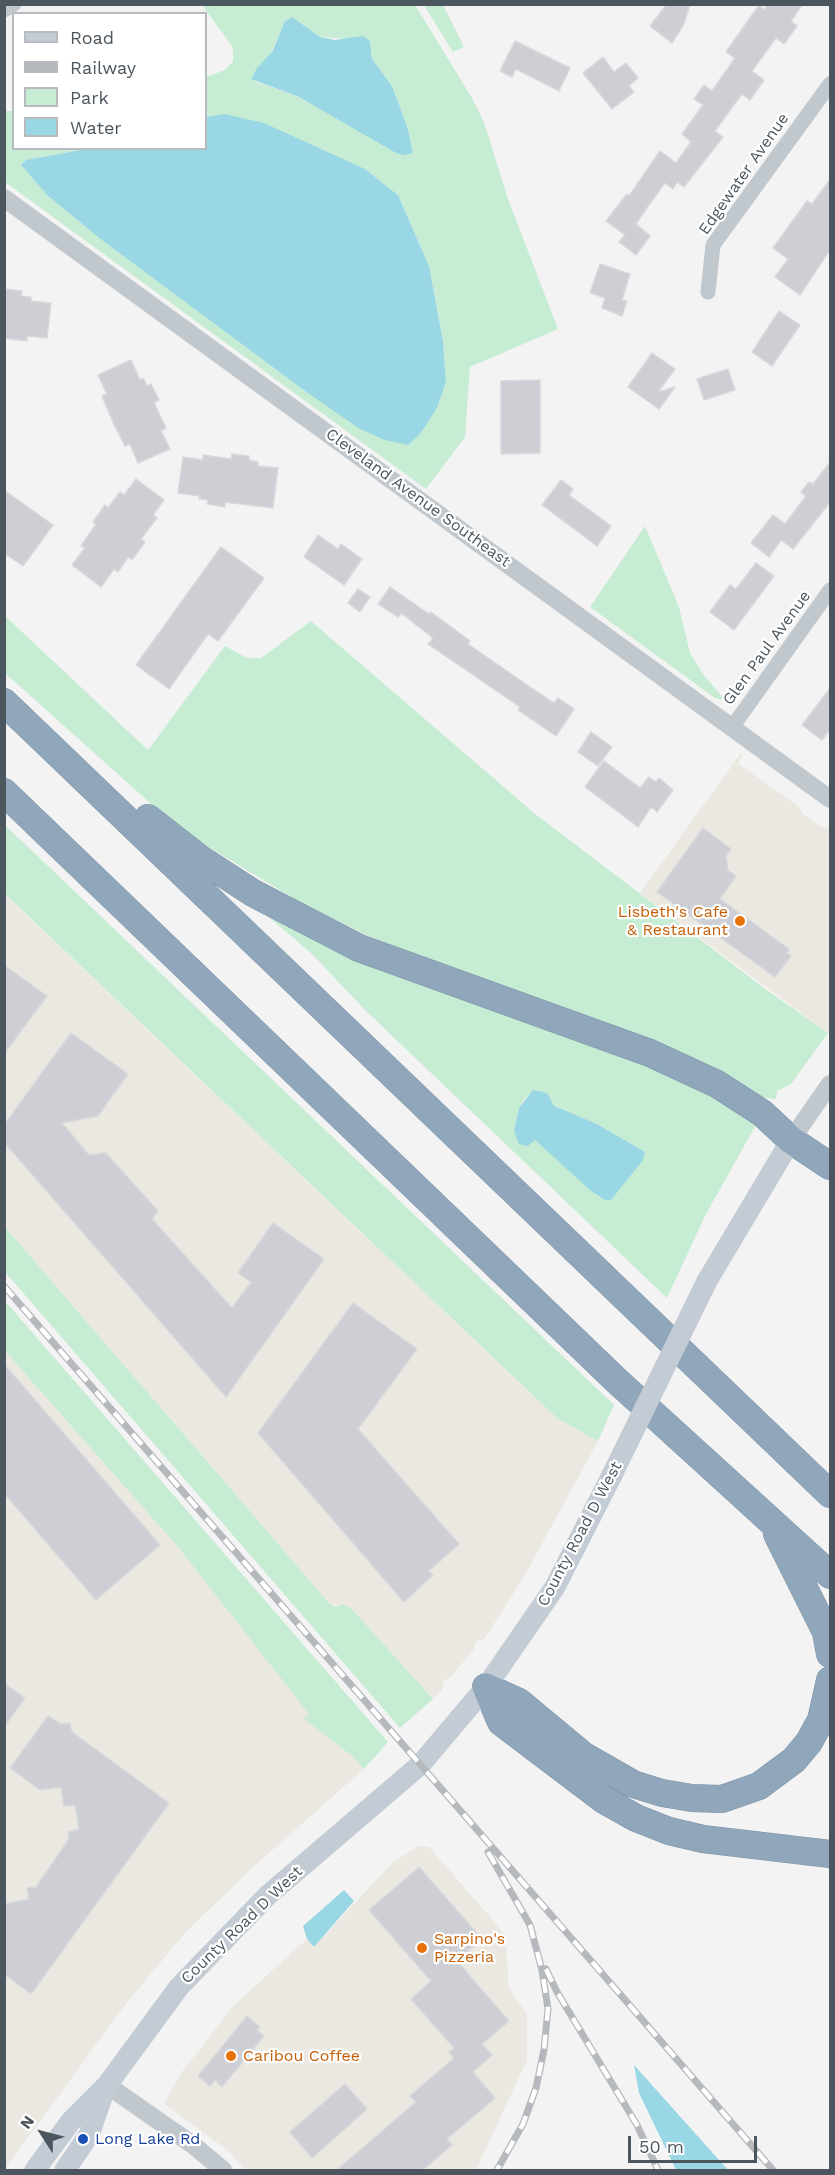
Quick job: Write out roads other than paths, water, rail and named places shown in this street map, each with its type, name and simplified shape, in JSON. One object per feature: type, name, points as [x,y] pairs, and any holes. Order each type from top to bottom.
[{"type":"highway","points":[[8,706],[96,772],[152,822],[202,860],[305,922],[415,969],[672,1062],[717,1084],[753,1108],[791,1140],[831,1166]]},
{"type":"highway","points":[[8,706],[831,1494]]},
{"type":"highway","points":[[4,792],[610,1373],[831,1575]]},
{"type":"highway","points":[[770,1520],[826,1632],[831,1654]]},
{"type":"highway","points":[[486,1687],[519,1702],[584,1756],[633,1784],[672,1795],[722,1798],[759,1786],[794,1760],[809,1742],[821,1720],[831,1680]]},
{"type":"highway","points":[[486,1687],[501,1722],[604,1800],[636,1818],[669,1831],[703,1839],[831,1854]]},
{"type":"main road","name":"County Road D West","points":[[34,2170],[71,2121],[107,2085],[179,1987],[233,1929],[267,1896],[420,1765],[486,1687],[555,1587],[707,1281],[791,1140]]},
{"type":"main road","name":"County Road D West","points":[[65,2170],[89,2135],[107,2085]]},
{"type":"street","points":[[4,9],[14,4]]},
{"type":"street","name":"Edgewater Avenue","points":[[708,292],[713,245],[831,84]]},
{"type":"street","name":"Cleveland Avenue Southeast","points":[[4,198],[733,726],[831,800]]},
{"type":"street","name":"Glen Paul Avenue","points":[[733,726],[831,590]]},
{"type":"street","name":"County Road D West","points":[[791,1140],[831,1084]]},
{"type":"street","points":[[107,2085],[193,2145],[223,2170]]},
{"type":"water","points":[[292,17],[320,37],[335,40],[363,36],[370,41],[372,59],[392,86],[408,129],[413,153],[404,155],[396,153],[299,97],[251,79],[257,68],[272,52],[285,21]]},
{"type":"water","points":[[224,114],[264,123],[365,169],[398,195],[429,266],[443,341],[446,382],[437,408],[421,433],[408,445],[385,440],[360,429],[305,391],[103,241],[48,196],[21,165],[26,160],[81,150],[207,150],[207,117]]},
{"type":"water","points":[[533,1090],[547,1093],[554,1106],[597,1124],[645,1152],[643,1160],[611,1200],[605,1200],[591,1191],[535,1140],[528,1146],[519,1144],[514,1131],[519,1108]]},
{"type":"water","points":[[344,1890],[354,1901],[314,1947],[307,1939],[303,1926]]},
{"type":"water","points":[[634,2065],[728,2170],[676,2170],[639,2093]]},
{"type":"railway","points":[[4,1286],[773,2170]]},
{"type":"railway","points":[[488,1852],[530,1925],[542,1970],[548,2009],[544,2050],[536,2088],[523,2124],[497,2170]]},
{"type":"railway","points":[[546,1969],[557,1992],[637,2125],[658,2170]]},
{"type":"place","name":"Lisbeth's Cafe & Restaurant","points":[[740,921]]},
{"type":"place","name":"Sarpino's Pizzeria","points":[[422,1948]]},
{"type":"place","name":"Caribou Coffee","points":[[231,2056]]},
{"type":"place","name":"Long Lake Rd","points":[[83,2139]]}]
